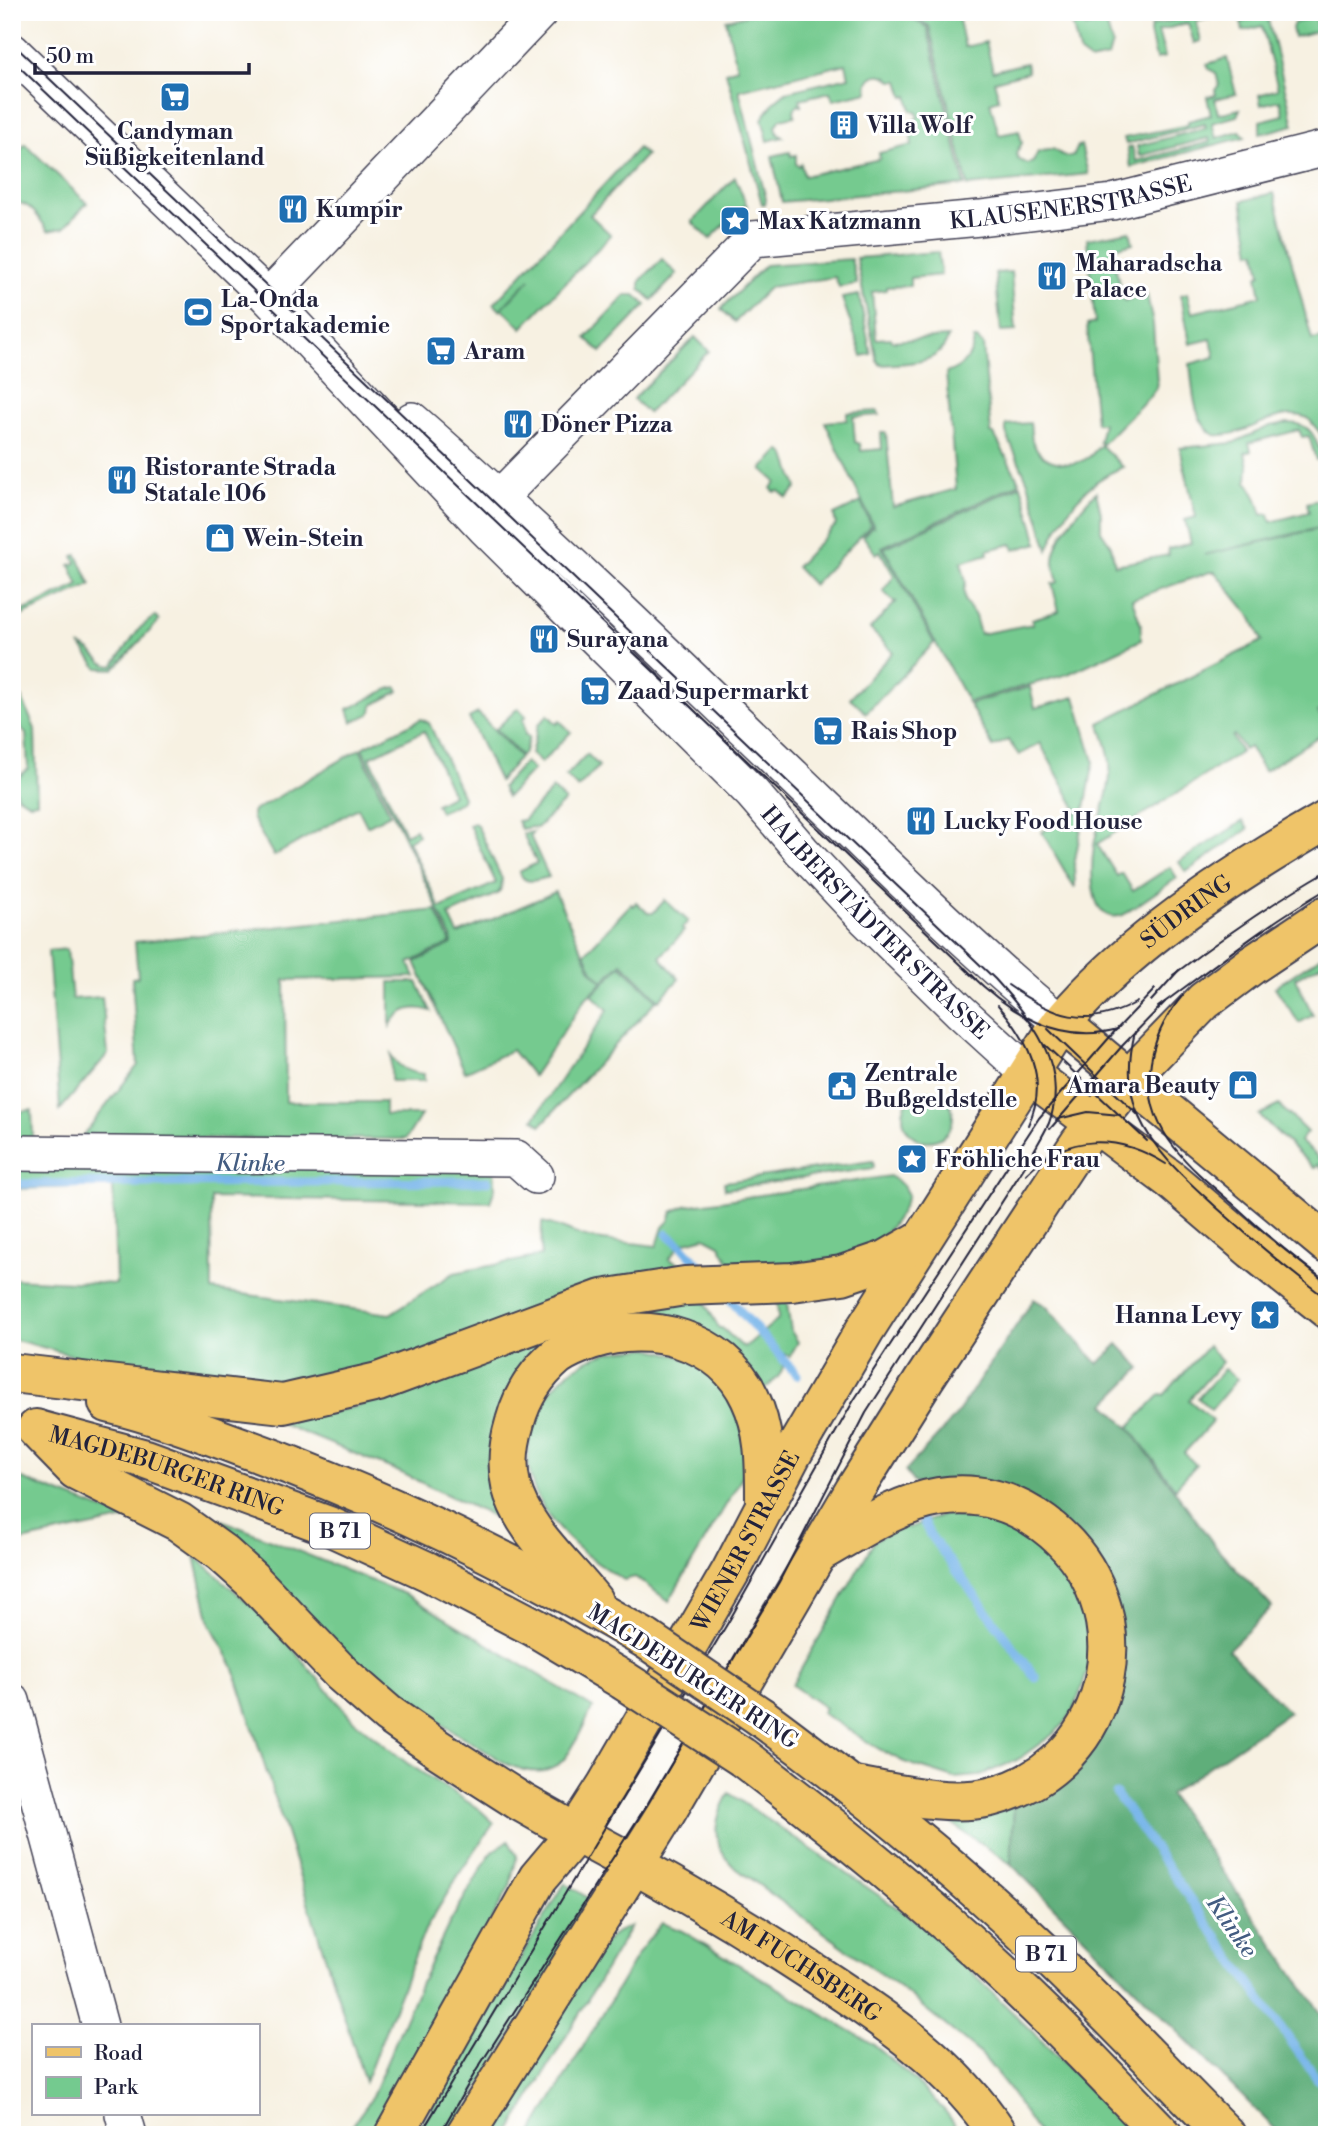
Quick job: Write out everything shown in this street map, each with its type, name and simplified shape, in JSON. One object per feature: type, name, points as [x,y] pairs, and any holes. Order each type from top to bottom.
[{"type":"main road","name":"SÜDRING","points":[[1061,1023],[1100,983],[1154,935],[1263,858],[1327,820]]},
{"type":"main road","points":[[465,2135],[635,1863],[854,1491],[925,1378],[1094,1124],[1204,1001],[1282,943],[1327,915]]},
{"type":"main road","name":"WIENER STRASSE","points":[[394,2135],[538,1878],[576,1833],[731,1571],[765,1503],[866,1328],[1061,1023]]},
{"type":"main road","name":"HALBERSTÄDTER STRASSE","points":[[1061,1023],[1327,1244]]},
{"type":"main road","name":"HALBERSTÄDTER STRASSE","points":[[1029,1074],[1171,1180],[1327,1309]]},
{"type":"main road","points":[[12,1375],[283,1404],[378,1382],[602,1298],[685,1286],[792,1282],[842,1276],[886,1260],[921,1240]]},
{"type":"main road","points":[[603,1614],[526,1521],[511,1483],[510,1447],[520,1404],[537,1377],[558,1355],[604,1336],[634,1331],[663,1333],[689,1341],[713,1354],[734,1374],[750,1397],[757,1415],[765,1461],[765,1503]]},
{"type":"main road","name":"MAGDEBURGER RING","points":[[12,1375],[148,1413],[312,1472],[511,1565],[646,1639],[761,1717],[854,1786],[966,1881],[1047,1955],[1226,2135]]},
{"type":"main road","name":"MAGDEBURGER RING","points":[[24,1427],[146,1460],[329,1526],[427,1571],[534,1627],[623,1680],[742,1757],[845,1836],[1050,2019],[1163,2135]]},
{"type":"main road","name":"AM FUCHSBERG","points":[[24,1427],[76,1470],[179,1522],[222,1553],[251,1579],[342,1674],[388,1714],[438,1749],[521,1802],[635,1863],[751,1931],[913,2040],[967,2093],[999,2135]]},
{"type":"main road","points":[[820,1552],[898,1510],[919,1502],[942,1497],[971,1496],[1006,1503],[1039,1520],[1073,1551],[1092,1577],[1105,1618],[1107,1660],[1101,1695],[1090,1719],[1066,1752],[1048,1769],[1010,1790],[981,1799],[948,1800],[854,1786]]},
{"type":"street","points":[[268,297],[540,12]]},
{"type":"street","name":"HALBERSTÄDTER STRASSE","points":[[12,51],[268,297],[485,528],[752,793],[866,919],[1029,1074]]},
{"type":"street","name":"KLAUSENERSTRASSE","points":[[500,497],[753,239],[980,218],[1112,202],[1327,148]]},
{"type":"street","name":"HALBERSTÄDTER STRASSE","points":[[268,297],[500,497],[935,912],[1061,1023]]},
{"type":"street","points":[[485,528],[500,497]]},
{"type":"street","points":[[12,1153],[516,1158],[536,1176]]},
{"type":"street","points":[[12,1701],[99,2024]]},
{"type":"street","points":[[124,2116],[129,2135]]},
{"type":"green space","points":[[758,12],[899,12],[927,27],[965,185],[782,202],[772,156],[790,152],[791,156],[796,155],[796,164],[801,164],[804,176],[880,159],[879,153],[912,145],[910,124],[918,117],[917,113],[911,110],[908,96],[904,97],[899,81],[892,81],[883,75],[871,78],[867,86],[868,92],[833,100],[830,92],[800,99],[801,106],[798,105],[794,110],[795,116],[781,119],[776,126],[778,134],[783,137],[768,141],[762,119],[775,101],[786,92],[849,77],[846,64],[739,90],[766,199],[765,204],[762,204],[726,72],[737,68],[726,20]]},
{"type":"green space","points":[[923,12],[957,12],[965,47],[986,42],[993,71],[1026,63],[1028,72],[994,81],[999,99],[990,102],[999,135],[1019,131],[1022,143],[1016,153],[1018,159],[1028,164],[1033,162],[1038,152],[1053,149],[1066,157],[1074,155],[1081,145],[1088,174],[968,186],[929,26],[910,15]]},
{"type":"green space","points":[[1213,12],[1217,16],[1196,22],[1201,41],[1194,43],[1188,23],[1158,31],[1165,57],[1156,59],[1151,26]]},
{"type":"green space","points":[[1258,12],[1266,12],[1294,125],[1260,134],[1260,121],[1284,115],[1280,100],[1261,105],[1259,95],[1278,89],[1262,26],[1243,31],[1241,22],[1259,17]]},
{"type":"green space","points":[[1313,12],[1316,12],[1317,31],[1294,37],[1294,23],[1313,17]]},
{"type":"green space","points":[[1084,20],[1086,27],[1106,22],[1112,44],[1108,57],[1091,61],[1079,52],[1072,23]]},
{"type":"green space","points":[[1227,58],[1236,94],[1215,99],[1218,114],[1240,109],[1237,116],[1212,123],[1216,138],[1240,131],[1245,137],[1131,167],[1127,148],[1132,147],[1136,161],[1210,142],[1209,138],[1139,156],[1137,146],[1206,128],[1205,124],[1126,144],[1124,138],[1188,125],[1188,121],[1211,115],[1207,97],[1216,95],[1215,90],[1219,85],[1216,73],[1209,69],[1207,64]]},
{"type":"green space","points":[[25,144],[87,203],[64,228],[48,231],[29,207],[12,203],[12,158]]},
{"type":"green space","points":[[638,148],[646,155],[590,215],[611,235],[522,328],[502,308],[530,279],[500,310],[494,304]]},
{"type":"green space","points":[[735,177],[747,206],[742,207],[710,239],[692,222]]},
{"type":"green space","points":[[1274,193],[1312,340],[1327,337],[1327,456],[1321,434],[1308,418],[1283,416],[1238,432],[1214,435],[1201,421],[1195,403],[1190,364],[1215,357],[1211,339],[1190,344],[1181,295],[1187,293],[1192,313],[1261,296],[1257,276],[1261,274],[1256,251],[1251,252],[1242,201]]},
{"type":"green space","points":[[1130,231],[1133,243],[1111,249],[1124,301],[1147,295],[1153,324],[1157,381],[1151,395],[1102,444],[1099,442],[1103,423],[1096,423],[1087,325],[1095,323],[1087,239]]},
{"type":"green space","points":[[938,252],[941,275],[910,278],[910,286],[886,287],[886,290],[872,292],[876,339],[891,338],[891,341],[948,337],[944,346],[930,358],[910,363],[881,365],[877,361],[856,258]]},
{"type":"green space","points":[[662,259],[677,274],[652,300],[640,289],[640,281]]},
{"type":"green space","points":[[851,259],[857,284],[839,287],[835,277],[770,287],[735,322],[721,309],[765,265]]},
{"type":"green space","points":[[1011,272],[1016,331],[1001,332],[995,273]]},
{"type":"green space","points":[[626,295],[635,295],[646,305],[601,352],[586,338]]},
{"type":"green space","points":[[859,295],[871,354],[862,356],[842,298]]},
{"type":"green space","points":[[695,337],[709,351],[648,413],[633,399]]},
{"type":"green space","points":[[974,339],[983,345],[991,433],[1020,483],[882,547],[934,643],[866,713],[850,698],[893,652],[870,629],[897,601],[894,602],[883,591],[894,576],[880,551],[876,554],[863,536],[874,527],[825,422],[847,420],[847,413],[878,411],[879,415],[853,417],[855,442],[860,444],[861,451],[882,449],[881,433],[886,433],[893,507],[956,489],[946,373],[966,360],[972,351]]},
{"type":"green space","points":[[1030,423],[1036,448],[1049,459],[1065,463],[1081,461],[1101,445],[1123,467],[1097,481],[1077,500],[1061,523],[1048,550],[1028,482],[1006,433],[1006,425]]},
{"type":"green space","points":[[1288,423],[1303,426],[1312,433],[1322,458],[1316,460],[1309,436],[1302,437],[1299,430],[1249,443],[1251,451],[1245,453],[1247,481],[1262,515],[1269,514],[1271,522],[1309,512],[1307,503],[1326,498],[1319,475],[1327,473],[1327,526],[1204,555],[1327,527],[1327,707],[1318,712],[1323,719],[1327,717],[1327,731],[1264,771],[1249,747],[1244,750],[1234,735],[1232,737],[1241,752],[1097,844],[1117,876],[1122,873],[1133,891],[1170,867],[1177,878],[1123,915],[1111,916],[1103,912],[1097,904],[1092,880],[1094,845],[1109,785],[1110,769],[1108,749],[1099,723],[1262,641],[1252,618],[1215,572],[1210,572],[1132,599],[1141,625],[1141,640],[1068,674],[968,702],[884,548],[1021,485],[1038,543],[1014,550],[1012,544],[987,550],[988,554],[961,562],[966,582],[965,601],[975,616],[980,634],[1033,624],[1032,619],[1059,611],[1052,584],[1058,582],[1054,565],[1057,546],[1075,516],[1096,492],[1101,513],[1101,531],[1111,546],[1115,565],[1169,555],[1168,549],[1191,543],[1185,520],[1196,517],[1180,448],[1233,443],[1270,426]]},
{"type":"green space","points":[[780,450],[786,455],[797,488],[787,498],[779,491],[774,492],[771,488],[776,482],[762,469]]},
{"type":"green space","points":[[861,502],[871,525],[813,585],[796,567],[836,525],[834,515]]},
{"type":"green space","points":[[77,555],[91,585],[12,620],[12,616],[79,585],[70,565],[76,563],[73,556]]},
{"type":"green space","points":[[155,616],[159,621],[114,669],[98,668],[81,646],[90,650],[103,663],[113,666],[140,628]]},
{"type":"green space","points":[[12,675],[35,729],[37,802],[30,803],[17,796],[14,782],[28,768],[26,734],[12,717]]},
{"type":"green space","points":[[397,687],[399,691],[373,705],[370,714],[352,722],[348,709],[385,690]]},
{"type":"green space","points":[[1030,687],[1035,708],[1075,697],[1094,761],[1074,865],[1074,887],[1042,832],[1078,812],[1040,743],[1019,755],[1008,740],[993,747],[969,704]]},
{"type":"green space","points":[[518,708],[526,716],[523,719],[525,735],[529,737],[521,756],[496,729]]},
{"type":"green space","points":[[478,713],[520,757],[499,781],[469,718]]},
{"type":"green space","points":[[548,715],[557,724],[560,721],[571,732],[541,763],[531,754],[538,725]]},
{"type":"green space","points":[[421,719],[429,723],[463,797],[461,802],[440,812],[436,804],[453,795],[424,731],[370,757],[405,834],[415,829],[418,835],[408,841],[440,908],[496,883],[469,825],[474,823],[502,879],[501,889],[497,894],[449,915],[458,934],[555,892],[592,972],[603,982],[585,999],[533,1076],[512,1050],[465,1072],[415,962],[452,944],[451,937],[362,748]]},
{"type":"green space","points":[[360,749],[390,814],[367,826],[358,808],[274,856],[252,818],[252,812]]},
{"type":"green space","points":[[587,754],[599,766],[578,788],[566,776]]},
{"type":"green space","points":[[525,762],[533,770],[507,797],[502,787]]},
{"type":"green space","points":[[553,789],[565,801],[537,828],[521,829],[517,821],[523,820]]},
{"type":"green space","points":[[1243,821],[1248,829],[1186,872],[1179,862]]},
{"type":"green space","points":[[533,832],[530,836],[549,877],[528,881],[519,872],[537,863],[523,834]]},
{"type":"green space","points":[[665,900],[688,921],[682,928],[684,931],[660,957],[679,979],[659,1000],[622,963],[603,981],[593,971],[585,953],[631,904],[633,906],[636,902],[648,913],[653,913]]},
{"type":"green space","points":[[436,910],[451,943],[409,963],[415,977],[285,980],[286,1102],[385,1102],[385,1115],[421,1115],[406,1139],[81,1138],[138,1065],[132,978],[138,977],[135,942]]},
{"type":"green space","points":[[67,949],[72,999],[102,997],[108,1054],[60,1110],[48,951]]},
{"type":"green space","points":[[1327,952],[1327,961],[1295,978],[1313,1015],[1299,1023],[1275,987]]},
{"type":"green space","points":[[621,965],[657,1000],[541,1125],[534,1119],[608,1010],[592,995]]},
{"type":"green space","points":[[390,982],[417,982],[431,1011],[407,1010],[390,1026]]},
{"type":"green space","points":[[391,1055],[405,1069],[424,1074],[424,1081],[391,1081]]},
{"type":"green space","points":[[928,1091],[946,1098],[953,1116],[946,1134],[928,1141],[910,1134],[903,1116],[910,1098]]},
{"type":"green space","points":[[1279,1105],[1307,1132],[1300,1141],[1327,1165],[1324,1170],[1318,1164],[1314,1168],[1259,1115]]},
{"type":"green space","points":[[32,1110],[33,1139],[12,1139],[12,1112]]},
{"type":"green space","points":[[873,1161],[874,1168],[725,1189],[724,1182]]},
{"type":"green space","points":[[494,1166],[495,1188],[490,1202],[211,1198],[212,1290],[390,1314],[454,1273],[541,1256],[542,1222],[589,1238],[657,1246],[663,1227],[672,1212],[685,1206],[890,1176],[903,1186],[908,1195],[898,1216],[875,1242],[842,1257],[734,1271],[720,1245],[705,1237],[682,1243],[669,1259],[685,1266],[689,1271],[400,1359],[288,1387],[149,1376],[12,1339],[12,1279],[116,1284],[113,1186],[12,1189],[12,1168]]},
{"type":"green space","points":[[786,1297],[791,1331],[798,1342],[790,1356],[785,1354],[780,1374],[764,1389],[621,1310],[704,1301],[719,1328],[744,1348],[778,1319],[777,1298]]},
{"type":"green space","points":[[1034,1299],[1046,1306],[1098,1364],[1118,1344],[1141,1368],[1105,1404],[1130,1429],[1216,1547],[1272,1607],[1228,1650],[1289,1712],[1169,1794],[1327,2022],[1327,2135],[1281,2135],[1011,1864],[1014,1807],[1087,1748],[1093,1556],[914,1483],[905,1471],[954,1418]]},
{"type":"green space","points":[[560,1330],[502,1521],[395,1470],[279,1423],[283,1420],[355,1407]]},
{"type":"green space","points":[[1208,1346],[1222,1362],[1189,1400],[1213,1421],[1184,1453],[1196,1465],[1175,1488],[1129,1427],[1161,1394],[1164,1395]]},
{"type":"green space","points":[[649,1348],[686,1359],[713,1378],[723,1389],[738,1415],[746,1443],[747,1461],[742,1477],[669,1601],[635,1577],[624,1580],[579,1549],[544,1509],[533,1486],[528,1461],[530,1434],[541,1406],[560,1380],[576,1367],[606,1353]]},
{"type":"green space","points":[[1224,1369],[1237,1379],[1211,1410],[1198,1398]]},
{"type":"green space","points":[[12,1475],[127,1519],[12,1543]]},
{"type":"green space","points":[[960,1513],[998,1516],[1045,1545],[1083,1598],[1091,1661],[1074,1710],[1052,1735],[1017,1760],[979,1776],[954,1778],[904,1762],[879,1749],[822,1713],[825,1708],[792,1685],[875,1540],[905,1523],[908,1528],[943,1515]]},
{"type":"green space","points":[[219,1519],[407,1595],[593,1708],[570,1750],[553,1768],[541,1772],[526,1770],[507,1764],[394,1695],[374,1680],[215,1528]]},
{"type":"green space","points":[[195,1556],[270,1622],[352,1719],[407,1763],[479,1809],[494,1823],[425,1930],[365,2082],[233,1666],[210,1623]]},
{"type":"green space","points":[[729,1793],[928,1929],[1137,2135],[1039,2135],[1007,2086],[982,2055],[901,1989],[733,1866],[720,1848],[716,1831]]},
{"type":"green space","points":[[1014,1807],[1011,1864],[949,1822],[948,1818]]},
{"type":"green space","points":[[508,1840],[517,1856],[510,1886],[376,2135],[345,2135],[371,2099],[449,1924],[490,1854]]},
{"type":"green space","points":[[565,1883],[594,1902],[450,2135],[416,2135]]},
{"type":"green space","points":[[662,1923],[682,1931],[874,2045],[945,2111],[963,2135],[531,2135],[639,1952]]},
{"type":"green space","points":[[631,1926],[508,2135],[484,2135],[601,1946],[617,1932]]},
{"type":"waterway","name":"Klinke","points":[[12,1184],[488,1181]]},
{"type":"waterway","name":"Klinke","points":[[667,1234],[683,1247],[708,1275]]},
{"type":"waterway","name":"Klinke","points":[[727,1296],[797,1375]]},
{"type":"waterway","name":"Klinke","points":[[923,1521],[930,1535],[1036,1678]]},
{"type":"waterway","name":"Klinke","points":[[1116,1794],[1318,2080]]},
{"type":"tram line","points":[[12,43],[995,979],[1022,1010],[1051,1063],[1054,1102],[1049,1123],[1031,1156]]},
{"type":"tram line","points":[[12,60],[976,979],[965,968]]},
{"type":"tram line","points":[[1173,975],[1248,920],[1327,871]]},
{"type":"tram line","points":[[1158,1007],[1261,931],[1327,889]]},
{"type":"tram line","points":[[1151,1001],[1179,970]]},
{"type":"tram line","points":[[969,973],[1001,1001],[1037,1022],[1076,1033],[1118,1029]]},
{"type":"tram line","points":[[1008,985],[1040,1005],[1070,1016],[1102,1016],[1137,1002]]},
{"type":"tram line","points":[[420,2135],[729,1621],[854,1400],[1039,1118],[1155,989]]},
{"type":"tram line","points":[[1183,995],[1170,1012],[1153,1050],[1150,1090],[1162,1129],[1180,1155],[1202,1176],[1278,1244],[1327,1282]]},
{"type":"tram line","points":[[1050,1129],[1123,1045],[1165,1002]]},
{"type":"tram line","points":[[998,1005],[1026,1046],[1036,1076],[1037,1092],[1028,1125]]},
{"type":"tram line","points":[[1048,1029],[1137,1114]]},
{"type":"tram line","points":[[1135,1032],[1130,1064],[1132,1096],[1139,1117],[1154,1142],[1183,1176],[1229,1218],[1327,1299]]},
{"type":"tram line","points":[[1045,1045],[1147,1141]]},
{"type":"tram line","points":[[1058,1119],[1088,1112],[1120,1115]]},
{"type":"tram line","points":[[1026,1174],[1058,1151],[1093,1142],[1130,1147],[1166,1164]]},
{"type":"tram line","points":[[439,2135],[476,2071],[648,1803],[779,1582],[866,1413],[1036,1149]]},
{"type":"place","name":"Candyman Süßigkeitenland","points":[[175,97]]},
{"type":"place","name":"Villa Wolf","points":[[844,125]]},
{"type":"place","name":"Kumpir","points":[[293,209]]},
{"type":"place","name":"Max Katzmann","points":[[735,221]]},
{"type":"place","name":"Maharadscha Palace","points":[[1052,276]]},
{"type":"place","name":"La-Onda Sportakademie","points":[[198,312]]},
{"type":"place","name":"Aram","points":[[441,351]]},
{"type":"place","name":"Döner Pizza","points":[[518,424]]},
{"type":"place","name":"Ristorante Strada Statale 106","points":[[122,480]]},
{"type":"place","name":"Wein-Stein","points":[[220,538]]},
{"type":"place","name":"Surayana","points":[[544,639]]},
{"type":"place","name":"Zaad Supermarkt","points":[[595,691]]},
{"type":"place","name":"Rais Shop","points":[[828,731]]},
{"type":"place","name":"Lucky Food House","points":[[921,821]]},
{"type":"place","name":"Amara Beauty","points":[[1243,1085]]},
{"type":"place","name":"Zentrale Bußgeldstelle","points":[[842,1086]]},
{"type":"place","name":"Fröhliche Frau","points":[[912,1159]]},
{"type":"place","name":"Hanna Levy","points":[[1265,1315]]}]
